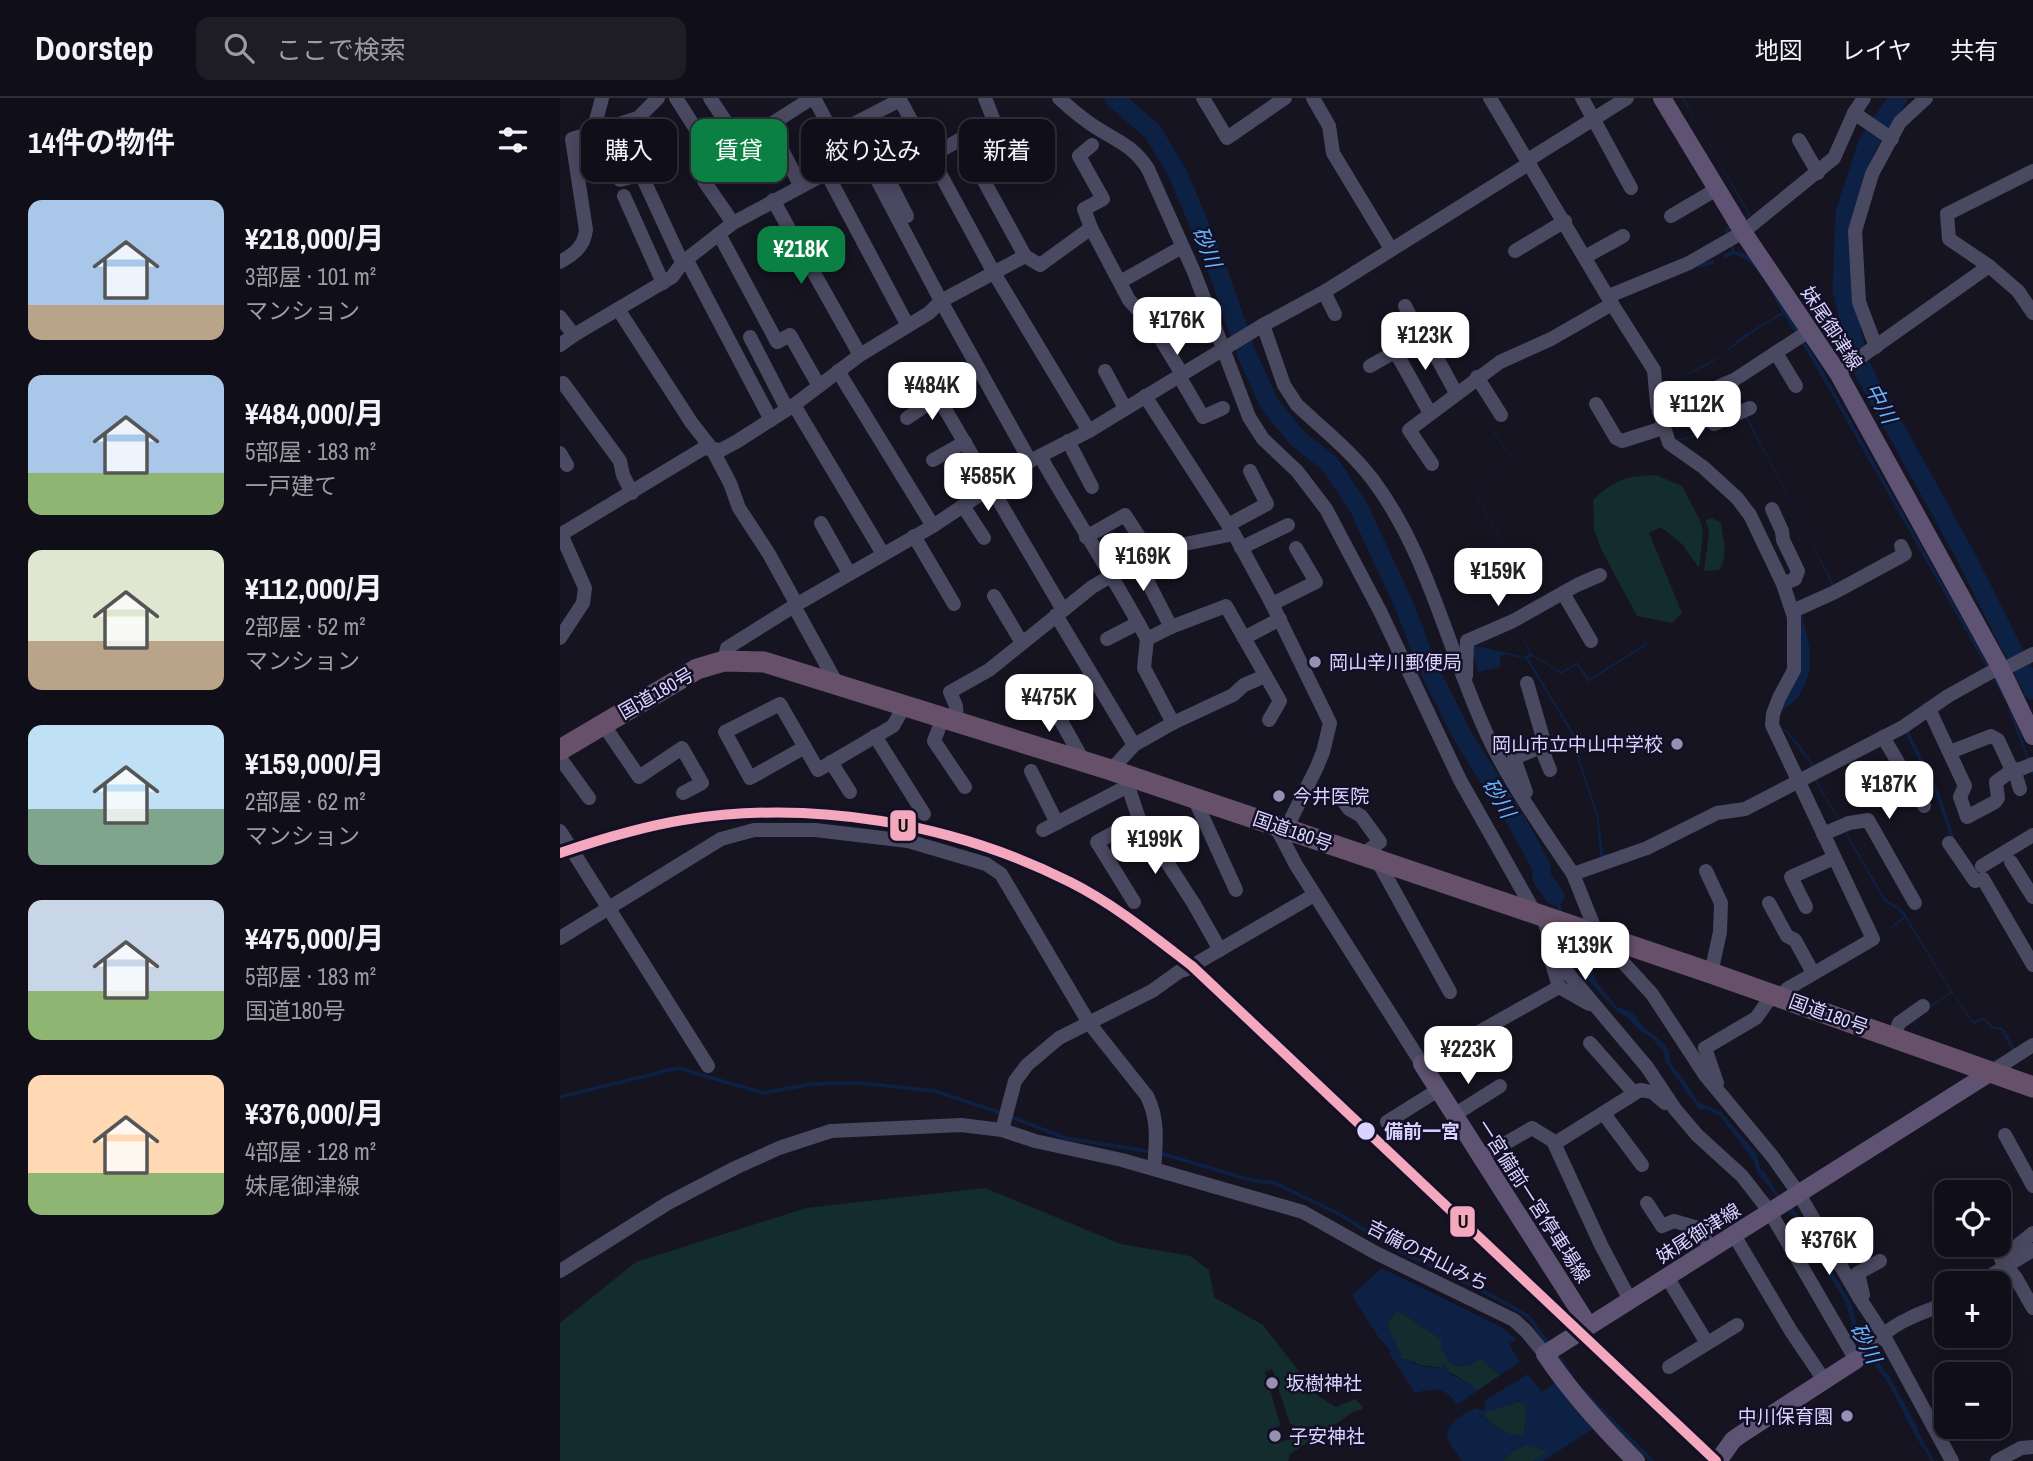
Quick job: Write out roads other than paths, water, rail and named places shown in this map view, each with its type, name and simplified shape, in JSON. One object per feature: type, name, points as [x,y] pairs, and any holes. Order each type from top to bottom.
[{"type":"highway","name":"国道180号","points":[[560,750],[690,672],[724,660],[764,662],[1111,770],[1130,782],[1194,798],[1373,858],[1543,919],[1711,973],[2033,1087]]},
{"type":"main road","name":"妹尾御津線","points":[[1662,98],[1744,232],[1840,372],[2004,667],[2033,736]]},
{"type":"main road","name":"一宮備前一宮停車場線","points":[[1422,1064],[1589,1326]]},
{"type":"main road","name":"妹尾御津線","points":[[1551,1351],[1992,1072]]},
{"type":"main road","points":[[1551,1351],[1558,1374],[1636,1461]]},
{"type":"main road","points":[[1718,1461],[1733,1440],[1858,1359]]},
{"type":"street","points":[[596,119],[602,98]]},
{"type":"street","points":[[635,119],[650,108],[657,98]]},
{"type":"street","points":[[676,98],[691,122]]},
{"type":"street","points":[[710,98],[724,119]]},
{"type":"street","points":[[779,119],[813,98],[825,119]]},
{"type":"street","points":[[985,98],[993,119]]},
{"type":"street","points":[[1059,98],[1086,121],[1126,144],[1142,159],[1184,249],[1256,430],[1297,471],[1326,509],[1380,611],[1460,780],[1543,919],[1562,965],[1647,1067],[1675,1110],[1697,1135],[1742,1176],[1772,1211],[1858,1359],[1882,1335],[1911,1317],[1934,1309]]},
{"type":"street","points":[[1203,98],[1227,138],[1284,98]]},
{"type":"street","points":[[1313,98],[1329,126],[1333,153],[1391,249]]},
{"type":"street","points":[[1490,98],[1654,370],[1659,412],[1669,443],[1703,467],[1738,498],[1750,515],[1783,584],[1793,611],[1794,670],[1779,698],[1772,725],[1808,776],[1823,834],[1873,939],[1787,989],[1756,1018],[1705,1048],[1723,1098]]},
{"type":"street","points":[[1582,98],[1630,188]]},
{"type":"street","points":[[724,660],[727,648],[795,605],[933,526],[1035,459],[1089,431],[1324,292],[1628,98]]},
{"type":"street","points":[[1432,464],[1409,430],[1500,362],[1550,339],[1610,300],[1689,263],[1744,232],[1834,158],[1854,113],[1864,98]]},
{"type":"street","points":[[1876,347],[1859,302],[1854,231],[1872,174],[1900,122],[1926,98]]},
{"type":"street","points":[[862,119],[900,99],[911,119]]},
{"type":"street","points":[[1854,113],[1892,139]]},
{"type":"street","points":[[560,262],[578,250],[586,230],[566,139]]},
{"type":"street","points":[[1799,140],[1818,173]]},
{"type":"street","points":[[1092,145],[1079,156],[1103,199],[1084,209],[1091,228],[1129,300],[1154,328],[1203,417],[1223,408]]},
{"type":"street","points":[[787,160],[800,185]]},
{"type":"street","points":[[2033,171],[1947,214],[1949,239],[1989,266],[2018,291],[2033,313]]},
{"type":"street","points":[[945,181],[994,273],[1089,431]]},
{"type":"street","points":[[645,182],[683,262],[690,266],[771,420]]},
{"type":"street","points":[[705,182],[733,223]]},
{"type":"street","points":[[560,345],[672,277],[683,262],[733,223],[807,182]]},
{"type":"street","points":[[832,182],[908,326]]},
{"type":"street","points":[[883,182],[941,301],[1035,459],[1117,582],[1147,639],[1144,668],[1173,723]]},
{"type":"street","points":[[887,182],[907,216]]},
{"type":"street","points":[[984,182],[1025,257],[1040,265],[1091,228]]},
{"type":"street","points":[[1671,216],[1717,189]]},
{"type":"street","points":[[624,196],[663,283]]},
{"type":"street","points":[[773,201],[860,355]]},
{"type":"street","points":[[1515,251],[1565,221]]},
{"type":"street","points":[[719,234],[777,342],[790,335],[819,386]]},
{"type":"street","points":[[1586,257],[1623,236]]},
{"type":"street","points":[[1120,282],[1175,251]]},
{"type":"street","points":[[560,638],[583,603],[585,588],[560,534],[704,448],[722,450],[790,407],[860,355],[929,313],[941,301],[1025,257]]},
{"type":"street","points":[[1840,372],[1989,266]]},
{"type":"street","points":[[1324,292],[1335,314]]},
{"type":"street","points":[[1405,306],[1420,336]]},
{"type":"street","points":[[618,309],[691,422],[712,449],[730,483],[739,508],[769,554],[836,684]]},
{"type":"street","points":[[1154,328],[1182,313]]},
{"type":"street","points":[[560,317],[574,335]]},
{"type":"street","points":[[1261,327],[1289,395],[1364,468],[1407,533],[1490,741],[1509,777],[1573,874],[1590,932],[1652,994],[1704,1075],[1772,1156],[1873,1318],[1934,1426]]},
{"type":"street","points":[[1659,412],[1734,380],[1810,331]]},
{"type":"street","points":[[1370,366],[1424,334],[1456,393]]},
{"type":"street","points":[[750,337],[790,407],[883,554]]},
{"type":"street","points":[[1393,353],[1399,358],[1430,413]]},
{"type":"street","points":[[1776,353],[1796,386]]},
{"type":"street","points":[[838,371],[933,526]]},
{"type":"street","points":[[1105,371],[1125,408]]},
{"type":"street","points":[[1477,377],[1501,415]]},
{"type":"street","points":[[563,383],[620,461],[623,475],[632,493]]},
{"type":"street","points":[[1701,394],[1714,424],[1750,408]]},
{"type":"street","points":[[907,418],[937,395],[991,486],[1134,745]]},
{"type":"street","points":[[1145,396],[1234,536],[1280,619],[1329,723],[1323,752],[1316,769],[1281,827],[1283,843],[1422,1064],[1559,987]]},
{"type":"street","points":[[1596,404],[1616,439],[1622,441],[1663,428]]},
{"type":"street","points":[[1068,441],[1092,487]]},
{"type":"street","points":[[933,460],[965,442]]},
{"type":"street","points":[[1234,536],[1267,504],[1250,471]]},
{"type":"street","points":[[963,506],[984,538]]},
{"type":"street","points":[[1772,509],[1782,531],[1783,541],[1798,571],[1795,579],[1783,584]]},
{"type":"street","points":[[1086,537],[1125,514],[1171,627]]},
{"type":"street","points":[[821,523],[849,573]]},
{"type":"street","points":[[965,787],[934,741],[956,706],[950,692],[989,670],[1093,587],[1144,558],[1170,547],[1288,525]]},
{"type":"street","points":[[914,536],[954,604]]},
{"type":"street","points":[[1793,611],[1835,592],[1905,554],[1901,546]]},
{"type":"street","points":[[1272,604],[1316,582],[1296,548]]},
{"type":"street","points":[[1466,685],[1466,641],[1513,621],[1600,575]]},
{"type":"street","points":[[1563,593],[1591,641]]},
{"type":"street","points":[[994,596],[1021,643]]},
{"type":"street","points":[[1147,639],[1226,606],[1280,701],[1269,720]]},
{"type":"street","points":[[1244,638],[1280,619]]},
{"type":"street","points":[[1107,639],[1138,623]]},
{"type":"street","points":[[1573,874],[1647,848],[1717,813],[1745,809],[1903,727],[1948,696],[2033,654]]},
{"type":"street","points":[[1111,770],[1134,745],[1265,676]]},
{"type":"street","points":[[1527,683],[1543,738],[1541,747],[1550,770]]},
{"type":"street","points":[[1043,689],[1084,762]]},
{"type":"street","points":[[805,747],[750,778],[726,733],[780,704],[805,747],[818,770],[893,726],[905,705]]},
{"type":"street","points":[[1929,709],[1965,786],[1960,797],[1967,817],[1995,802],[1996,782],[2014,769],[2021,770],[2033,764]]},
{"type":"street","points":[[603,724],[639,777],[682,748],[702,783],[683,793]]},
{"type":"street","points":[[875,736],[924,814]]},
{"type":"street","points":[[1950,752],[1992,736],[1998,740],[2014,769],[2020,789]]},
{"type":"street","points":[[1883,737],[1924,806]]},
{"type":"street","points":[[1529,808],[1514,758],[1541,747]]},
{"type":"street","points":[[560,758],[589,798]]},
{"type":"street","points":[[831,761],[850,792]]},
{"type":"street","points":[[1031,771],[1057,823]]},
{"type":"street","points":[[1043,830],[1130,782],[1139,819],[1220,950]]},
{"type":"street","points":[[1194,798],[1236,890]]},
{"type":"street","points":[[1342,799],[1361,816],[1380,842],[1370,849],[1373,858],[1450,992]]},
{"type":"street","points":[[1134,902],[1097,842],[1139,819]]},
{"type":"street","points":[[1823,834],[1849,823],[1868,820],[1915,903]]},
{"type":"street","points":[[560,938],[721,839],[754,830],[793,829],[861,834],[908,841],[986,864],[1001,874],[1089,1023],[1147,1096],[1154,1110],[1156,1128],[1154,1169]]},
{"type":"street","points":[[560,831],[708,1066]]},
{"type":"street","points":[[1982,866],[2033,835]]},
{"type":"street","points":[[1949,843],[1975,881],[1983,879],[2033,965]]},
{"type":"street","points":[[1806,907],[1791,877],[1834,858]]},
{"type":"street","points":[[2011,862],[2033,897]]},
{"type":"street","points":[[1706,871],[1721,903],[1720,932],[1711,973]]},
{"type":"street","points":[[1002,1130],[1019,1073],[1059,1038],[1153,991],[1180,971],[1314,895]]},
{"type":"street","points":[[1769,903],[1787,936],[1795,940],[1813,973]]},
{"type":"street","points":[[1543,919],[1550,963],[1559,987],[1597,1007]]},
{"type":"street","points":[[1894,1037],[1899,1023],[1923,1006]]},
{"type":"street","points":[[1590,1043],[1634,1093]]},
{"type":"street","points":[[1992,1072],[2033,1045]]},
{"type":"street","points":[[1454,1115],[1500,1086]]},
{"type":"street","points":[[1387,1122],[1438,1090]]},
{"type":"street","points":[[1553,1141],[1557,1142],[1640,1090],[1652,1092],[1675,1110]]},
{"type":"street","points":[[1604,1114],[1642,1165]]},
{"type":"street","name":"吉備の中山みち","points":[[560,1271],[668,1203],[779,1148],[831,1131],[961,1125],[1002,1130],[1035,1141],[1154,1169],[1303,1212],[1376,1253],[1514,1321],[1551,1351]]},
{"type":"street","points":[[1480,1158],[1527,1129],[1536,1129],[1553,1141],[1601,1245],[1630,1300]]},
{"type":"street","points":[[2005,1135],[2033,1186]]},
{"type":"street","points":[[1647,1203],[1662,1226],[1674,1221],[1698,1228],[1711,1249]]},
{"type":"street","points":[[2033,1233],[2001,1259],[2016,1278],[2033,1308]]},
{"type":"street","points":[[1734,1235],[1791,1331],[1824,1380]]},
{"type":"street","points":[[1998,1271],[2033,1250]]},
{"type":"street","points":[[1873,1318],[1858,1273],[1880,1261]]},
{"type":"street","points":[[1667,1277],[1707,1343]]},
{"type":"street","points":[[1669,1367],[1737,1325]]},
{"type":"street","points":[[1941,1439],[1952,1461]]},
{"type":"street","points":[[1942,1439],[1961,1461]]},
{"type":"street","points":[[1997,1461],[2021,1448],[2033,1447]]},
{"type":"water","points":[[1682,98],[1751,215],[1736,223],[1728,232],[1735,251],[1746,254],[1758,266],[1819,364],[2008,700],[2033,769],[2033,776],[2006,702],[1784,315],[1768,322],[1723,354],[1741,337],[1782,312],[1763,278],[1750,263],[1734,254],[1723,259],[1724,254],[1732,251],[1725,232],[1728,226],[1748,214]]},
{"type":"water","points":[[1721,356],[1692,373],[1676,377],[1688,373]]},
{"type":"water","points":[[1697,374],[1721,427],[1747,416],[1834,585],[1834,590],[1746,418],[1720,430],[1717,423],[1690,438],[1674,440],[1689,437],[1717,422]]},
{"type":"water","points":[[1498,418],[1494,432],[1511,457],[1493,433]]},
{"type":"water","points":[[1467,487],[1473,489],[1512,558],[1484,576],[1509,619],[1482,577],[1511,558],[1472,489]]},
{"type":"water","points":[[1802,611],[1810,650],[1809,672],[1794,702],[1780,711],[1802,623],[1798,620]]},
{"type":"water","points":[[1514,625],[1532,654],[1561,672],[1577,662],[1589,679],[1646,643],[1647,645],[1588,682],[1577,665],[1561,674],[1533,656],[1528,658],[1576,737],[1580,759],[1598,815],[1603,854],[1614,854],[1591,860],[1600,857],[1597,818],[1578,760],[1574,738],[1526,659],[1504,654],[1500,657],[1500,667],[1478,672],[1471,647],[1473,645],[1524,657],[1530,653]]},
{"type":"water","points":[[1778,722],[1800,745],[1815,767],[1812,768],[1814,776],[1884,897],[1904,912],[1973,1021],[1984,1018],[1994,1027],[2003,1028],[2017,1052],[2015,1055],[2001,1030],[1992,1029],[1984,1020],[1973,1024],[1952,993],[1913,1019],[1924,1039],[1911,1019],[1951,992],[1905,918],[1874,941],[1904,916],[1883,899],[1813,777],[1811,764]]},
{"type":"water","points":[[1536,874],[1543,875],[1554,888],[1562,910],[1584,946],[1597,983],[1617,1007],[1634,1013],[1641,1024],[1664,1044],[1669,1051],[1671,1063],[1698,1102],[1721,1112],[1757,1154],[1760,1169],[1764,1171],[1777,1193],[1794,1210],[1821,1259],[1829,1266],[1852,1305],[1857,1327],[1864,1333],[1868,1344],[1878,1349],[1878,1362],[1888,1374],[1934,1461],[1931,1461],[1916,1437],[1886,1380],[1866,1354],[1860,1334],[1853,1328],[1845,1301],[1794,1218],[1757,1172],[1754,1161],[1720,1116],[1709,1110],[1699,1109],[1665,1062],[1664,1052],[1650,1036],[1641,1032],[1617,1011],[1585,977],[1583,958],[1557,908],[1554,895],[1540,883]]},
{"type":"water","points":[[1382,1268],[1501,1327],[1516,1339],[1509,1344],[1520,1362],[1500,1375],[1481,1359],[1467,1366],[1451,1365],[1441,1348],[1441,1339],[1402,1313],[1395,1313],[1387,1323],[1402,1359],[1427,1367],[1440,1368],[1444,1364],[1452,1375],[1471,1384],[1477,1391],[1457,1405],[1448,1394],[1439,1390],[1415,1393],[1389,1353],[1391,1351],[1379,1338],[1352,1295]]},
{"type":"water","points":[[1528,1374],[1542,1392],[1558,1381],[1596,1427],[1543,1461],[1534,1461],[1548,1451],[1524,1446],[1503,1461],[1462,1461],[1449,1442],[1448,1430],[1463,1414],[1476,1408],[1482,1411],[1486,1408],[1484,1401]],"holes":[[[1519,1401],[1527,1407],[1524,1435],[1503,1431],[1485,1418],[1485,1413]]]},
{"type":"waterway","name":"砂川","points":[[1114,98],[1153,132],[1179,176],[1215,263],[1248,357],[1269,403],[1297,438],[1329,463],[1358,506],[1405,607],[1427,665],[1463,737],[1517,822],[1541,866],[1542,878],[1555,896]]},
{"type":"waterway","name":"中川","points":[[1898,98],[1867,145],[1845,213],[1842,289],[1859,363],[1964,553],[2033,690]]},
{"type":"waterway","points":[[1699,266],[1713,262]]},
{"type":"waterway","points":[[1906,730],[1937,792],[1953,840]]},
{"type":"waterway","points":[[560,1097],[678,1068],[763,1093],[812,1084],[861,1083],[935,1091],[1004,1114]]},
{"type":"waterway","points":[[1011,1117],[1065,1138],[1152,1152]]},
{"type":"waterway","points":[[1160,1153],[1250,1180],[1275,1183],[1341,1215],[1391,1247],[1518,1310],[1529,1317],[1548,1344]]},
{"type":"waterway","points":[[1555,1353],[1571,1375]]},
{"type":"waterway","points":[[1582,1390],[1652,1461]]},
{"type":"place","name":"岡山辛川郵便局","points":[[1315,662]]},
{"type":"place","name":"岡山市立中山中学校","points":[[1677,744]]},
{"type":"place","name":"今井医院","points":[[1279,796]]},
{"type":"place","name":"備前一宮","points":[[1366,1131]]},
{"type":"place","name":"坂樹神社","points":[[1272,1383]]},
{"type":"place","name":"中川保育園","points":[[1847,1416]]},
{"type":"place","name":"子安神社","points":[[1275,1436]]}]
